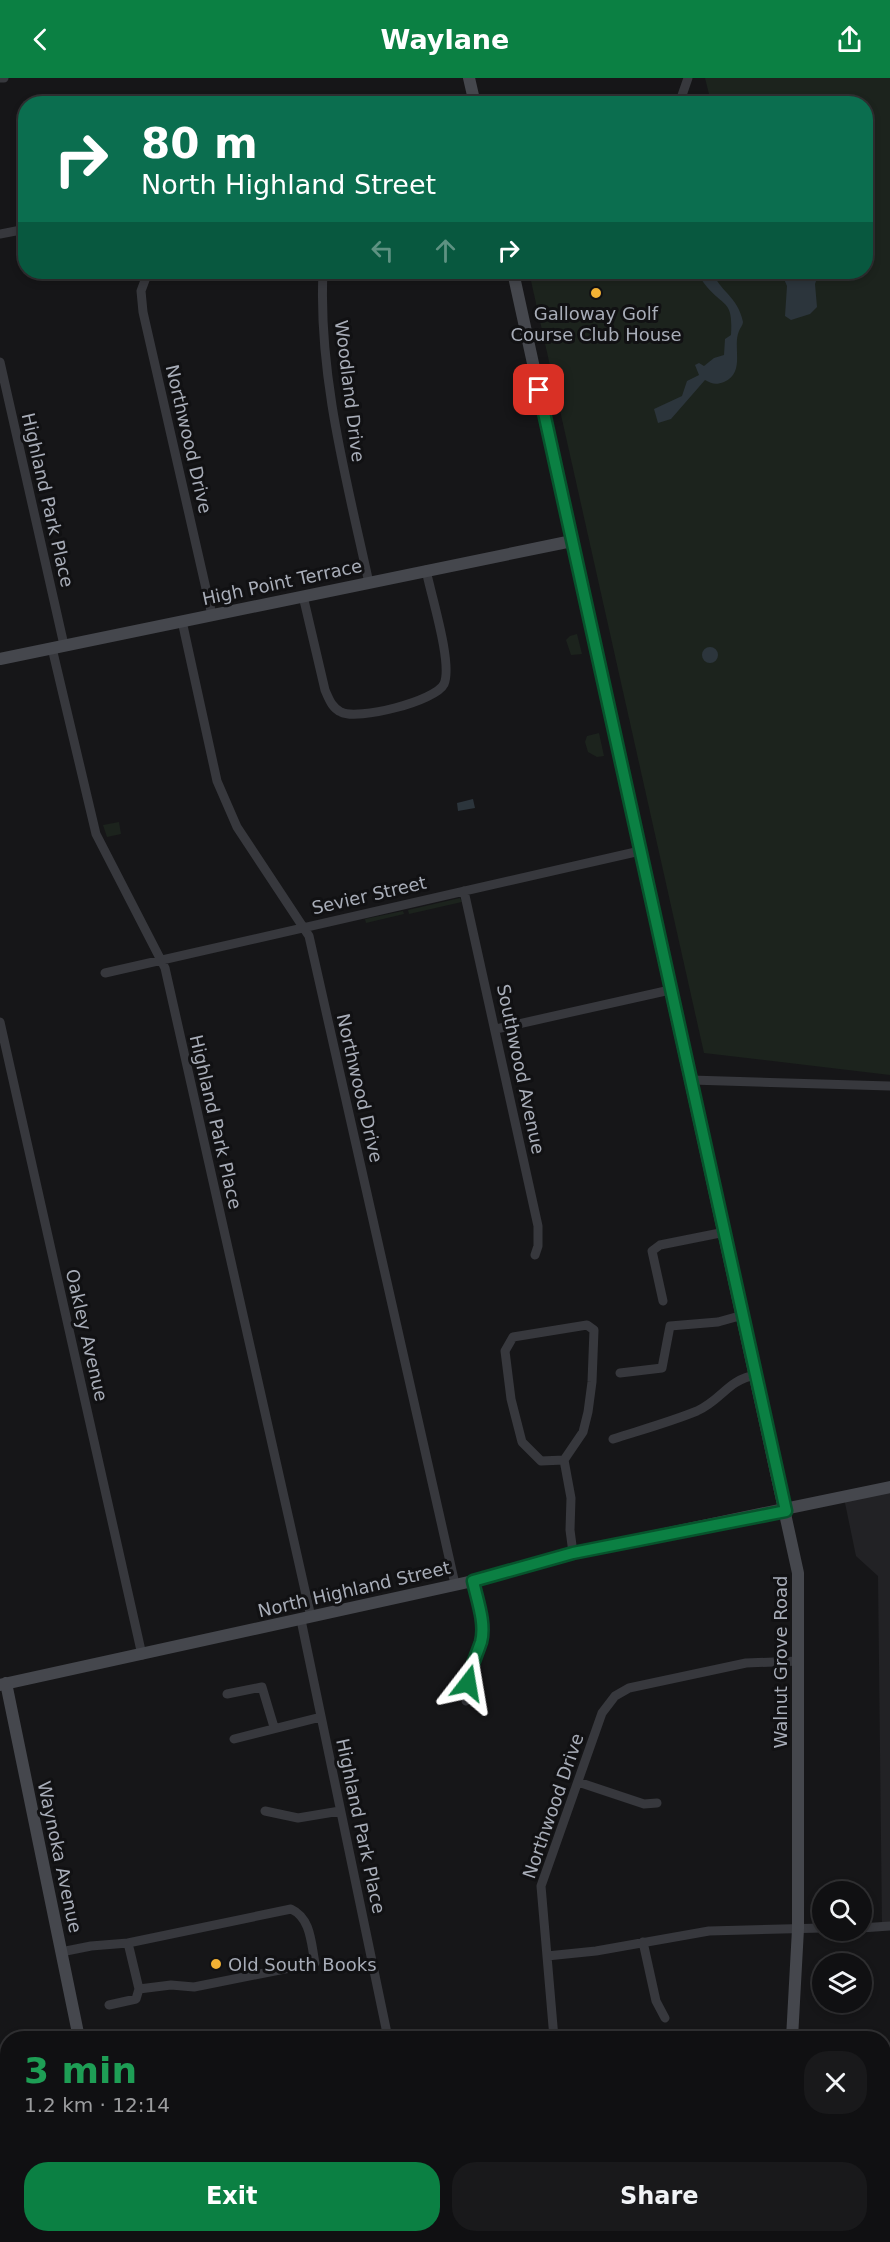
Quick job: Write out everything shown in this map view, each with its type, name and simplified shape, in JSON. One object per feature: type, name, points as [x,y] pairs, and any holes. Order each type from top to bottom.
[{"type":"main road","points":[[469,78],[473,96]]},
{"type":"main road","name":"Walnut Grove Road","points":[[515,279],[798,1573],[800,1661],[798,1929],[792,2031]]},
{"type":"main road","name":"High Point Terrace","points":[[0,659],[572,541]]},
{"type":"main road","name":"North Highland Street","points":[[3,1684],[473,1581],[573,1553],[786,1511],[890,1487]]},
{"type":"main road","name":"Waynoka Avenue","points":[[3,1684],[61,1952],[76,2031]]},
{"type":"street","points":[[682,96],[688,78]]},
{"type":"street","points":[[0,234],[18,231]]},
{"type":"street","name":"Northwood Drive","points":[[145,279],[141,291],[143,312],[212,615]]},
{"type":"street","name":"Woodland Drive","points":[[323,279],[322,303],[337,441],[369,583]]},
{"type":"street","name":"Highland Park Place","points":[[0,362],[93,826],[111,867],[161,959],[306,1618],[321,1717],[387,2031]]},
{"type":"street","points":[[303,596],[325,690],[336,709],[348,715],[360,715],[424,699],[441,689],[447,667],[426,570]]},
{"type":"street","name":"Northwood Drive","points":[[182,621],[217,781],[225,801],[245,840],[309,936],[455,1584]]},
{"type":"street","name":"Sevier Street","points":[[105,973],[640,851]]},
{"type":"street","name":"Southwood Avenue","points":[[464,891],[538,1226],[538,1246],[535,1255]]},
{"type":"street","points":[[496,1029],[670,990]]},
{"type":"street","name":"Oakley Avenue","points":[[0,1022],[142,1655]]},
{"type":"street","points":[[691,1080],[890,1086]]},
{"type":"street","points":[[663,1300],[652,1251],[660,1245],[725,1232]]},
{"type":"street","points":[[620,1373],[662,1368],[670,1326],[717,1322],[743,1316]]},
{"type":"street","points":[[564,1460],[541,1461],[522,1442],[511,1399],[505,1351],[513,1337],[587,1326],[594,1330],[592,1382],[588,1412],[583,1432],[564,1460],[571,1498],[570,1530],[573,1553]]},
{"type":"street","points":[[613,1439],[698,1411],[718,1399],[739,1378],[756,1375]]},
{"type":"street","points":[[466,1701],[470,1666],[481,1641],[483,1625],[473,1581]]},
{"type":"street","name":"Northwood Drive","points":[[553,2031],[542,1886],[602,1713],[615,1696],[629,1688],[746,1663],[800,1661]]},
{"type":"street","points":[[227,1694],[262,1687],[274,1727]]},
{"type":"street","points":[[234,1739],[274,1727],[321,1717]]},
{"type":"street","points":[[578,1782],[644,1804],[657,1803]]},
{"type":"street","points":[[265,1811],[298,1818],[340,1811]]},
{"type":"street","points":[[61,1952],[91,1946],[129,1943],[291,1909],[301,1915],[307,1923],[315,1963],[194,1987],[171,1985],[139,1989]]},
{"type":"street","points":[[547,1956],[596,1951],[709,1931],[812,1929]]},
{"type":"street","points":[[643,1942],[656,2001],[665,2018]]},
{"type":"street","points":[[109,2005],[136,1999],[139,1989],[129,1943]]},
{"type":"shaded area","points":[[705,78],[890,78],[890,1075],[704,1053],[531,279],[873,279],[873,96],[707,96],[709,94]]},
{"type":"shaded area","points":[[701,279],[716,279],[737,306],[743,322],[737,337],[735,372],[731,378],[719,384],[705,380],[671,419],[658,423],[654,409],[682,396],[687,381],[699,375],[695,365],[699,363],[704,366],[714,358],[724,355],[725,339],[731,335],[731,316],[726,306]]},
{"type":"shaded area","points":[[784,279],[817,279],[817,307],[810,314],[791,320],[785,316],[787,286]]},
{"type":"shaded area","points":[[577,634],[582,654],[571,655],[566,640]]},
{"type":"shaded area","points":[[710,647],[716,649],[718,655],[716,661],[710,663],[704,661],[702,655],[704,649]]},
{"type":"shaded area","points":[[599,733],[604,756],[597,757],[588,752],[585,742],[587,736]]},
{"type":"shaded area","points":[[473,799],[475,808],[458,811],[457,803]]},
{"type":"shaded area","points":[[119,822],[121,834],[107,837],[103,825]]},
{"type":"shaded area","points":[[460,898],[462,902],[409,914],[408,910]]},
{"type":"shaded area","points":[[403,911],[404,914],[366,923],[365,919]]},
{"type":"shaded area","points":[[890,1487],[890,1926],[882,1927],[878,1576],[856,1556],[844,1498]]},
{"type":"place","name":"Galloway Golf Course Club House","points":[[596,293]]},
{"type":"place","name":"Old South Books","points":[[216,1964]]},
{"type":"route","points":[[468,1683],[470,1666],[481,1641],[483,1625],[473,1581],[573,1553],[786,1511],[539,390]]}]
